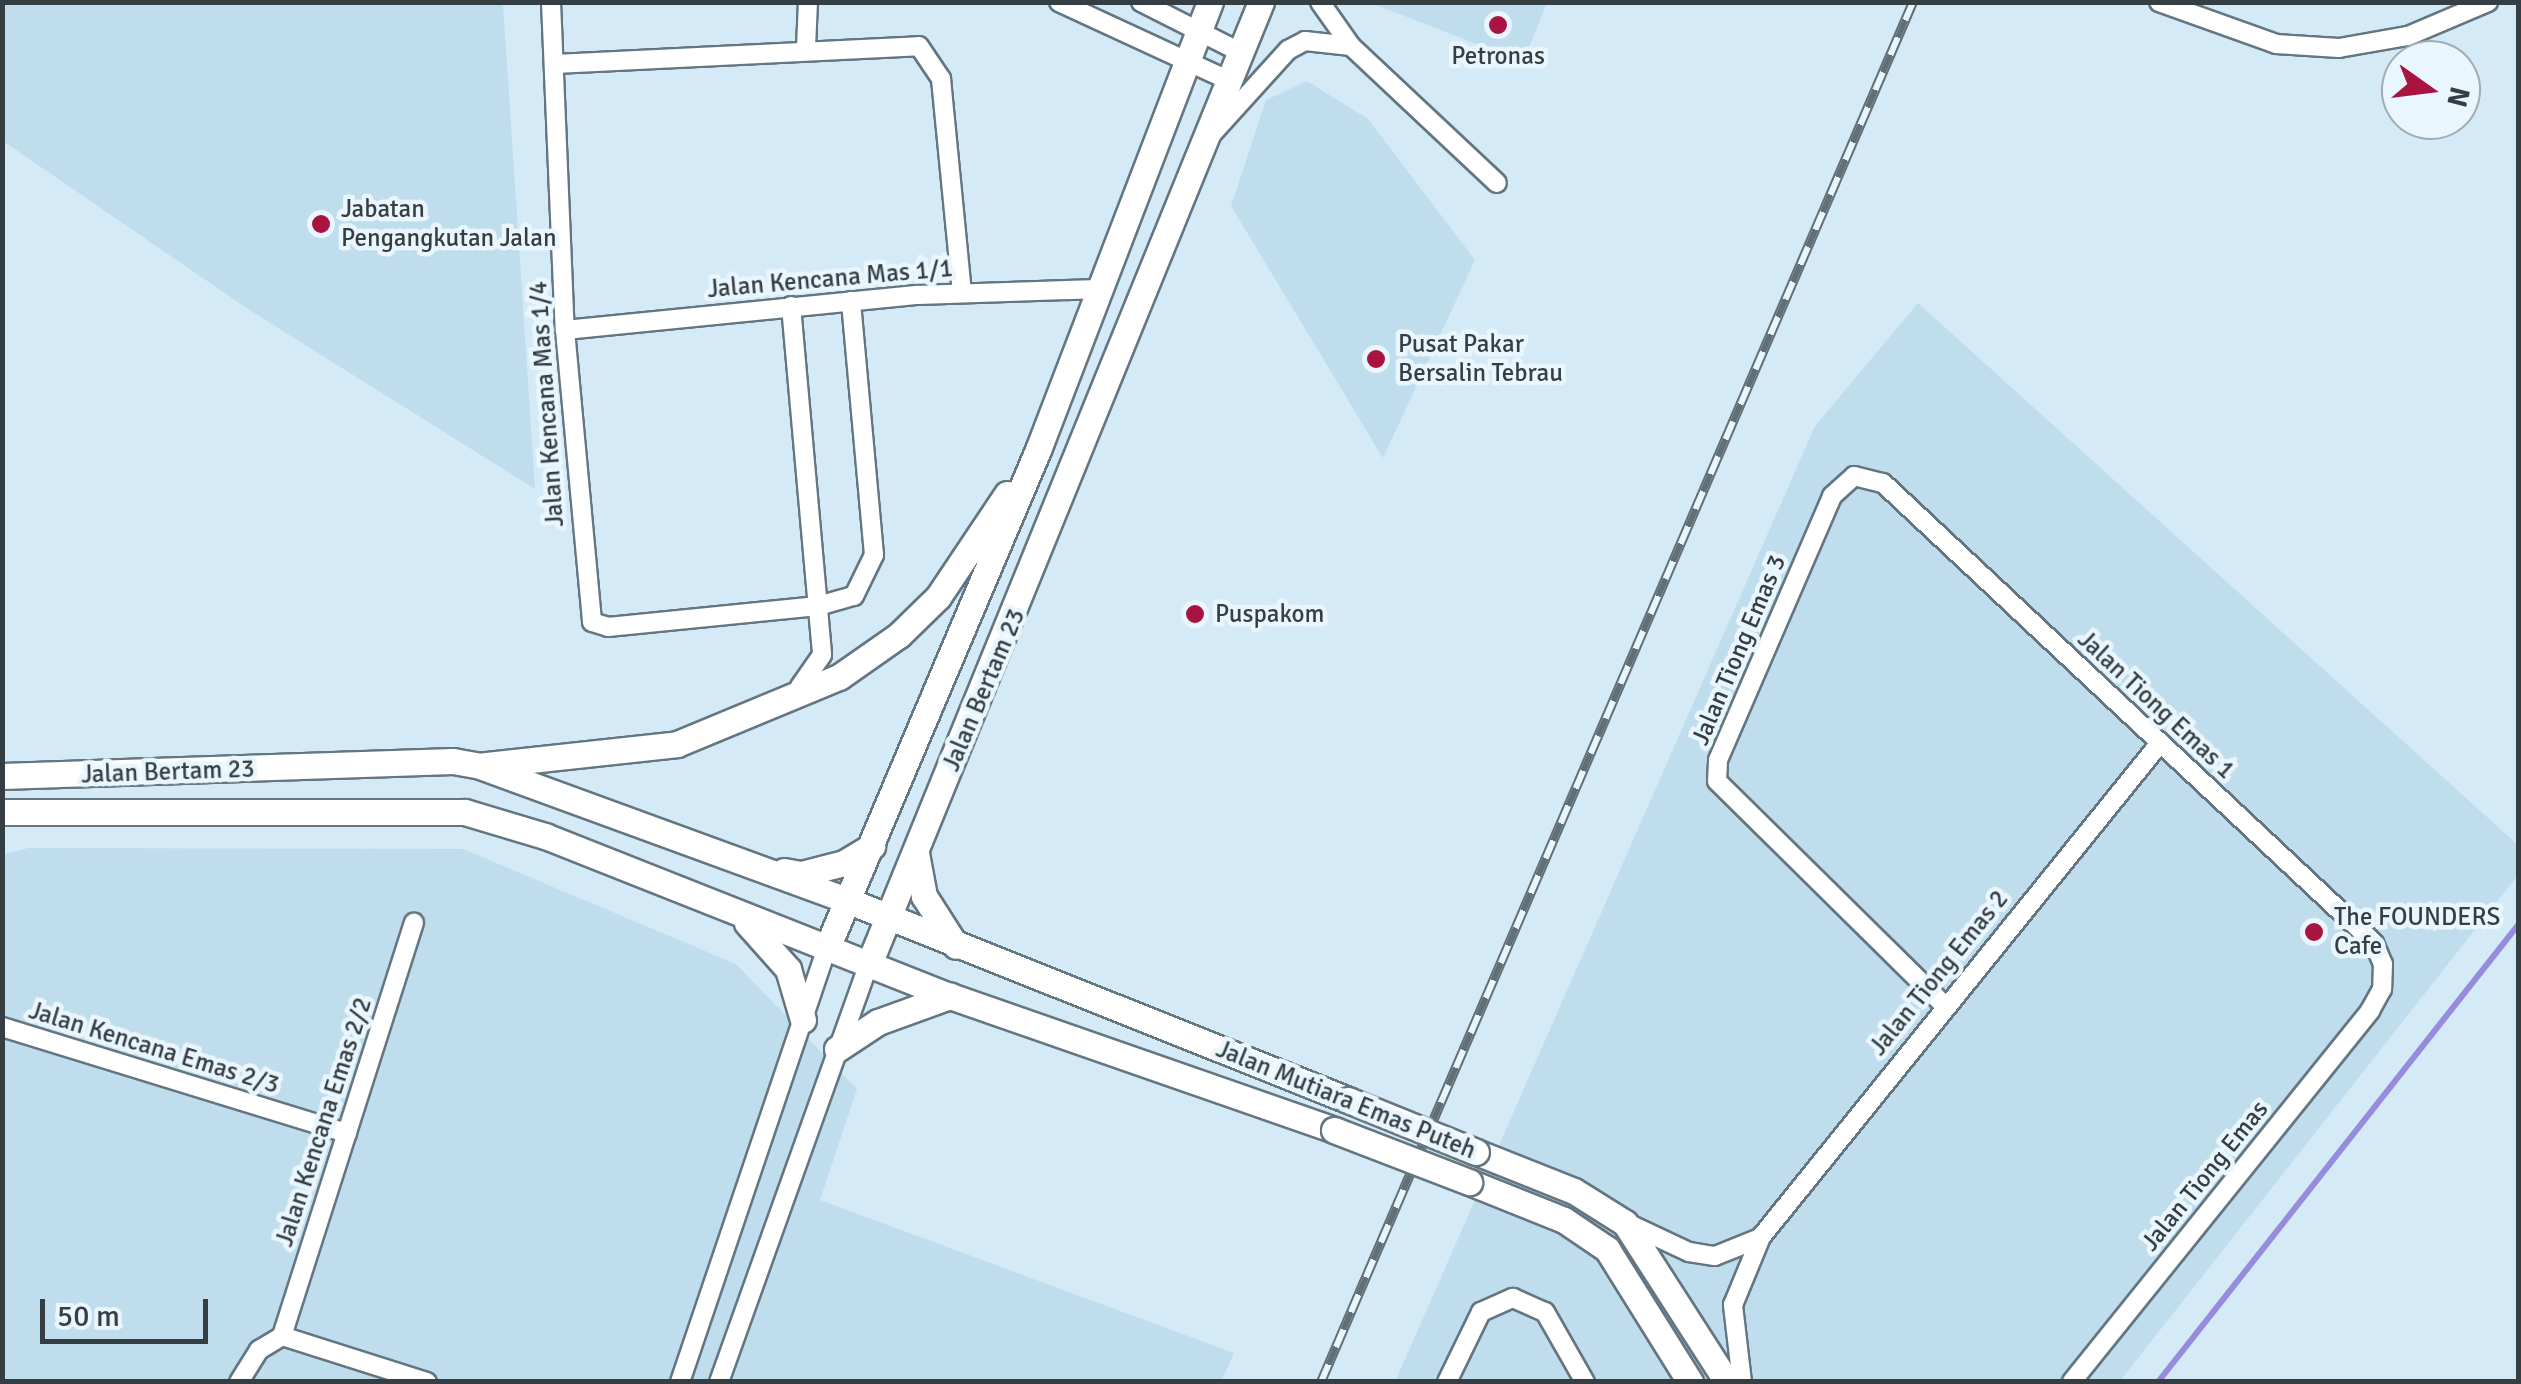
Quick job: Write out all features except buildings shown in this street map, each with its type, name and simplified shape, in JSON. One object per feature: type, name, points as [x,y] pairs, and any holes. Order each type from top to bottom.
[{"type":"street","name":"Jalan Kencana Mas 1/4","points":[[551,2],[565,330],[592,622],[608,627],[818,606]]},
{"type":"street","points":[[806,47],[808,2]]},
{"type":"street","points":[[1059,2],[1230,81]]},
{"type":"street","points":[[1141,2],[1242,53]]},
{"type":"street","name":"Jalan Bertam 23","points":[[680,1382],[827,948],[1038,450],[1184,59],[1210,2]]},
{"type":"street","name":"Jalan Bertam 23","points":[[719,1382],[888,916],[1210,136],[1261,2]]},
{"type":"street","points":[[1320,2],[1351,46],[1498,184]]},
{"type":"street","points":[[2159,2],[2276,44],[2338,48],[2408,36],[2488,2]]},
{"type":"street","points":[[1210,136],[1288,50],[1306,42],[1351,46]]},
{"type":"street","points":[[556,64],[806,47],[918,46],[933,60],[941,79],[962,292]]},
{"type":"street","name":"Jalan Kencana Mas 1/1","points":[[565,330],[962,292],[1101,288]]},
{"type":"street","points":[[818,606],[854,596],[874,555],[851,301]]},
{"type":"street","points":[[772,708],[820,666],[791,306]]},
{"type":"street","points":[[480,766],[677,744],[772,708],[839,677],[899,635],[938,597],[1038,450]]},
{"type":"street","name":"Jalan Tiong Emas 1","points":[[1854,476],[1882,483],[2374,943],[2384,976],[2377,1000]]},
{"type":"street","name":"Jalan Tiong Emas 3","points":[[1854,476],[1832,496],[1718,760],[1717,781],[1943,1004]]},
{"type":"street","name":"Jalan Tiong Emas 2","points":[[1742,1382],[1732,1306],[1760,1238],[1943,1004],[2160,743]]},
{"type":"street","name":"Jalan Bertam 23","points":[[2,776],[453,761],[480,766],[849,901]]},
{"type":"street","name":"Jalan Bertam 23","points":[[2,812],[466,812],[827,948]]},
{"type":"street","points":[[754,866],[801,874],[844,863],[872,846]]},
{"type":"street","points":[[916,853],[924,896],[956,946]]},
{"type":"street","name":"Jalan Mutiara Emas Puteh","points":[[849,901],[1574,1191],[1625,1223],[1727,1382]]},
{"type":"street","points":[[735,912],[788,969],[803,1020]]},
{"type":"street","name":"Jalan Kencana Emas 2/2","points":[[282,1336],[414,923]]},
{"type":"street","name":"Jalan Mutiara Emas Puteh","points":[[827,948],[950,996],[1334,1130],[1564,1220],[1607,1249],[1690,1382]]},
{"type":"street","points":[[837,1049],[878,1022],[950,996]]},
{"type":"street","name":"Jalan Tiong Emas","points":[[2072,1382],[2377,1000]]},
{"type":"street","name":"Jalan Kencana Emas 2/3","points":[[2,1027],[347,1134]]},
{"type":"street","points":[[1625,1223],[1715,1256],[1760,1238]]},
{"type":"street","points":[[1448,1382],[1481,1312],[1513,1298],[1545,1312],[1586,1382]]},
{"type":"street","points":[[239,1382],[259,1350],[282,1336],[428,1382]]},
{"type":"shaded area","name":"Jabatan Pengangkutan Jalan","points":[[3,2],[503,3],[535,489],[245,307],[3,141]]},
{"type":"shaded area","points":[[1371,3],[1547,3],[1523,62]]},
{"type":"shaded area","name":"Pusat Pakar Bersalin Tebrau","points":[[1307,81],[1368,119],[1475,260],[1383,458],[1231,206],[1266,100]]},
{"type":"shaded area","points":[[1918,303],[2518,845],[2518,875],[2120,1381],[1395,1382],[1815,426]]},
{"type":"shaded area","points":[[28,848],[463,849],[736,964],[857,1089],[820,1200],[1234,1353],[1221,1382],[3,1382],[2,855]]},
{"type":"waterway","points":[[2158,1382],[2518,925]]},
{"type":"railway","points":[[1321,1382],[1913,2]]},
{"type":"place","name":"Petronas","points":[[1498,25]]},
{"type":"place","name":"Jabatan Pengangkutan Jalan","points":[[321,224]]},
{"type":"place","name":"Pusat Pakar Bersalin Tebrau","points":[[1376,359]]},
{"type":"place","name":"Puspakom","points":[[1195,614]]},
{"type":"place","name":"The FOUNDERS Cafe","points":[[2314,932]]}]
